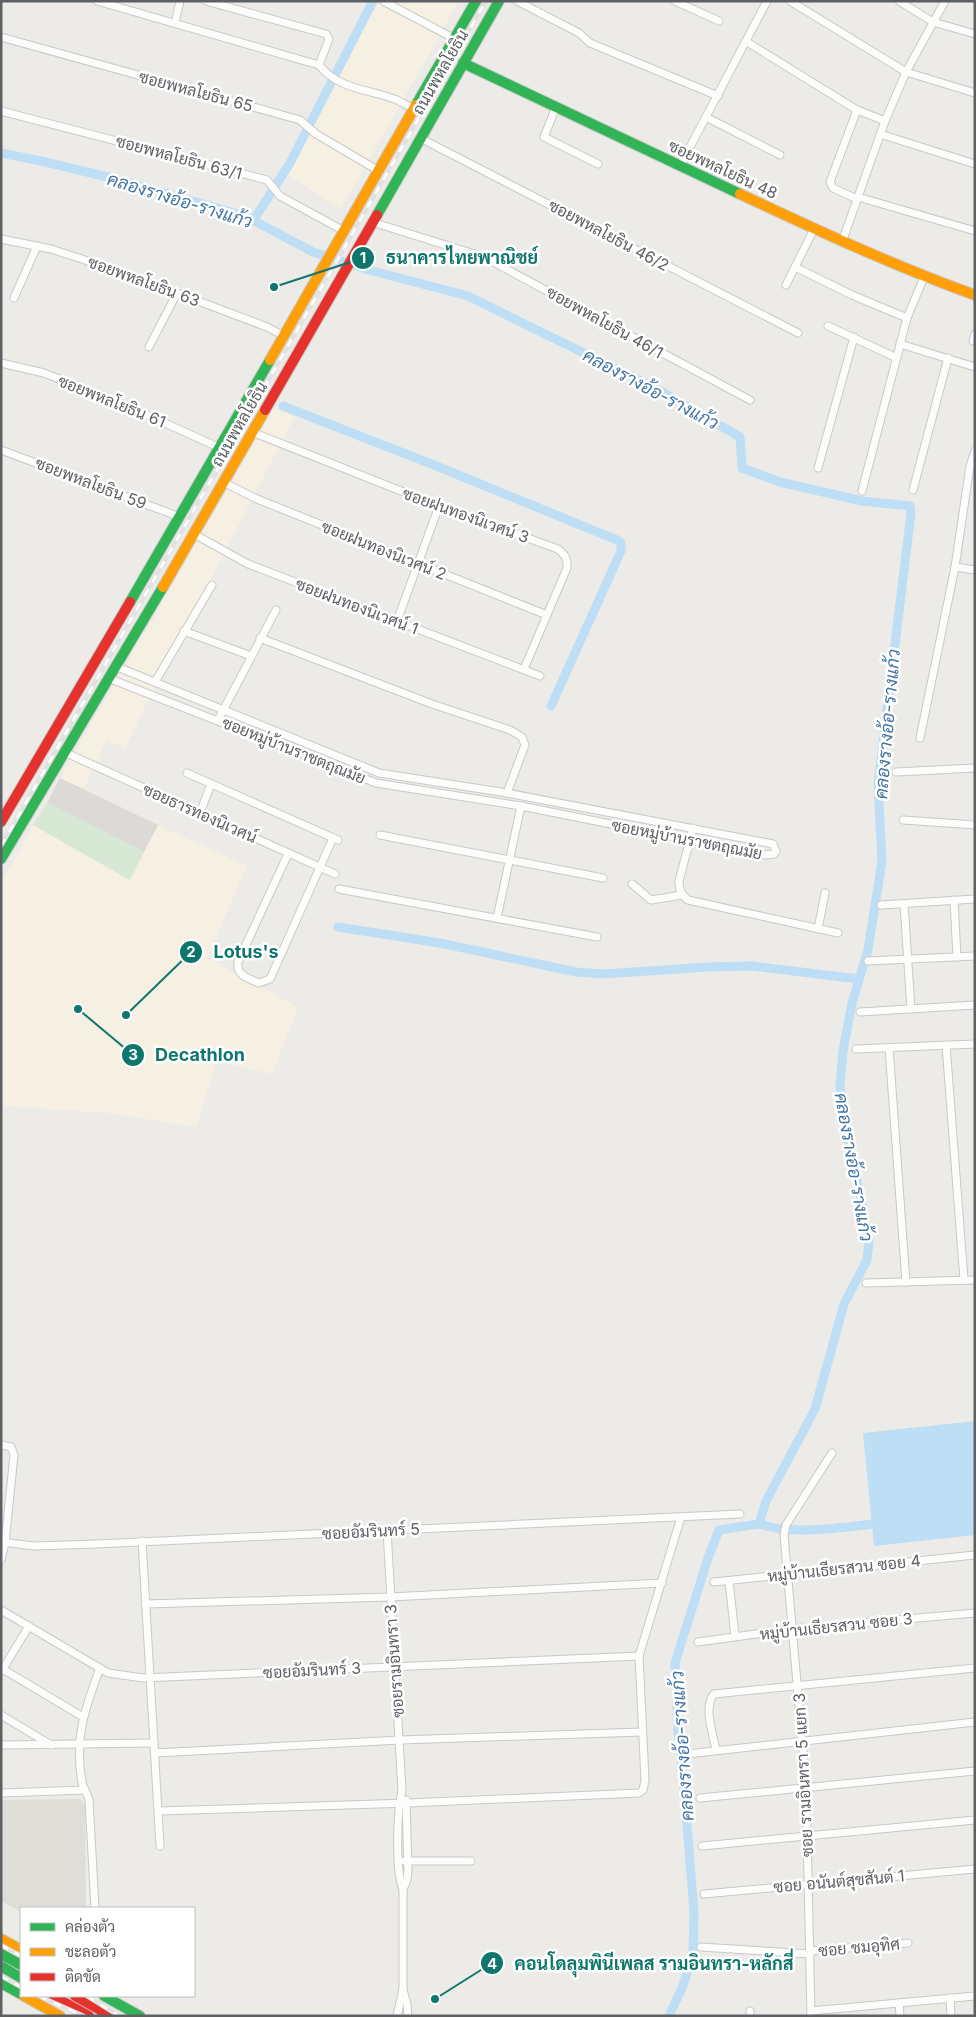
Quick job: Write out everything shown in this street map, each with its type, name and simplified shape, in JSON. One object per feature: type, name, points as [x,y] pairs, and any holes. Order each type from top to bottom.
[{"type":"main road","name":"ถนนพหลโยธิน","points":[[1,822],[220,448],[476,1]]},
{"type":"main road","name":"ถนนพหลโยธิน","points":[[1,859],[194,534],[498,1]]},
{"type":"main road","name":"ซอยพหลโยธิน 48","points":[[452,42],[465,59],[556,107],[842,242],[924,277],[975,295]]},
{"type":"main road","points":[[256,384],[274,392]]},
{"type":"main road","points":[[250,395],[268,403]]},
{"type":"main road","points":[[1,1939],[20,1949]]},
{"type":"main road","points":[[1,1954],[20,1964]]},
{"type":"main road","points":[[1,1966],[20,1977]]},
{"type":"main road","points":[[1,1983],[20,1994]]},
{"type":"main road","points":[[26,1997],[60,2016]]},
{"type":"main road","points":[[55,1997],[89,2016]]},
{"type":"main road","points":[[77,1997],[111,2016]]},
{"type":"main road","points":[[106,1997],[140,2016]]},
{"type":"street","points":[[97,1],[319,65],[328,76],[340,83],[397,100],[414,109]]},
{"type":"street","points":[[174,23],[180,1]]},
{"type":"street","points":[[206,1],[326,34],[329,38],[319,65]]},
{"type":"street","points":[[517,1],[579,33],[590,43],[718,96]]},
{"type":"street","points":[[675,1],[720,21]]},
{"type":"street","points":[[680,166],[767,1]]},
{"type":"street","points":[[790,1],[906,72],[975,93]]},
{"type":"street","points":[[899,1],[934,22],[975,34]]},
{"type":"street","points":[[842,242],[885,121],[906,72],[945,1]]},
{"type":"street","points":[[383,2],[452,42]]},
{"type":"street","name":"ซอยพหลโยธิน 65","points":[[1,37],[300,120],[316,134],[379,171]]},
{"type":"street","points":[[747,42],[857,110],[885,121]]},
{"type":"street","points":[[556,107],[544,137],[598,164]]},
{"type":"street","points":[[857,110],[830,182],[833,188],[858,198],[975,231]]},
{"type":"street","name":"ซอยพหลโยธิน 63/1","points":[[1,111],[267,180],[280,196],[344,231]]},
{"type":"street","points":[[706,117],[780,155]]},
{"type":"street","points":[[880,134],[975,164]]},
{"type":"street","name":"ซอยพหลโยธิน 46/2","points":[[420,138],[798,333]]},
{"type":"street","name":"ซอยพหลโยธิน 46/1","points":[[372,222],[484,257],[750,400]]},
{"type":"street","points":[[786,285],[814,229]]},
{"type":"street","name":"ซอยพหลโยธิน 63","points":[[1,239],[37,246],[82,259],[177,293],[284,336]]},
{"type":"street","points":[[14,298],[37,246]]},
{"type":"street","points":[[795,267],[852,295],[907,318]]},
{"type":"street","points":[[862,491],[907,318],[924,277]]},
{"type":"street","points":[[149,347],[177,293]]},
{"type":"street","points":[[828,326],[897,358]]},
{"type":"street","points":[[818,468],[854,337]]},
{"type":"street","points":[[900,344],[975,367]]},
{"type":"street","points":[[913,490],[948,358]]},
{"type":"street","name":"ซอยพหลโยธิน 61","points":[[1,363],[44,373],[123,404],[220,448]]},
{"type":"street","name":"ซอยฝนทองนิเวศน์ 3","points":[[252,432],[438,506],[558,549],[565,555],[567,568],[524,670]]},
{"type":"street","name":"ซอยพหลโยธิน 59","points":[[1,450],[180,517]]},
{"type":"street","points":[[920,738],[955,567],[969,474],[975,451]]},
{"type":"street","name":"ซอยฝนทองนิเวศน์ 2","points":[[223,482],[257,499],[546,615]]},
{"type":"street","points":[[397,621],[438,506]]},
{"type":"street","name":"ซอยฝนทองนิเวศน์ 1","points":[[194,534],[248,564],[540,676]]},
{"type":"street","points":[[955,567],[975,570]]},
{"type":"street","points":[[155,682],[212,585]]},
{"type":"street","points":[[218,720],[276,610]]},
{"type":"street","points":[[184,631],[251,656]]},
{"type":"street","points":[[260,638],[432,704],[510,730],[522,736],[525,745],[508,793]]},
{"type":"street","name":"ซอยหมู่บ้านราชตฤณมัย","points":[[108,678],[366,780],[385,785],[447,793],[521,806],[765,855],[774,854],[776,851],[773,844],[693,828],[508,793],[379,773],[115,666]]},
{"type":"street","name":"ซอยธารทองนิเวศน์","points":[[64,752],[335,874]]},
{"type":"street","points":[[896,772],[975,768]]},
{"type":"street","points":[[187,773],[335,839],[319,867],[270,978],[259,983],[242,976],[238,970],[238,962],[288,854]]},
{"type":"street","points":[[447,793],[450,783]]},
{"type":"street","points":[[200,813],[211,784]]},
{"type":"street","points":[[497,918],[521,806]]},
{"type":"street","points":[[608,824],[611,812]]},
{"type":"street","points":[[903,820],[975,825]]},
{"type":"street","points":[[693,828],[679,881],[682,895],[688,900],[838,933]]},
{"type":"street","points":[[380,836],[603,878]]},
{"type":"street","points":[[632,884],[651,900],[682,895]]},
{"type":"street","points":[[339,889],[597,937]]},
{"type":"street","points":[[818,929],[825,893]]},
{"type":"street","points":[[881,905],[975,899]]},
{"type":"street","points":[[954,900],[957,957]]},
{"type":"street","points":[[904,904],[911,1009]]},
{"type":"street","points":[[868,961],[975,956]]},
{"type":"street","points":[[860,1012],[975,1005]]},
{"type":"street","points":[[856,1049],[975,1044]]},
{"type":"street","points":[[946,1045],[964,1280]]},
{"type":"street","points":[[889,1048],[906,1282]]},
{"type":"street","points":[[866,1283],[975,1280]]},
{"type":"street","points":[[1,1560],[14,1455],[12,1449],[4,1445]]},
{"type":"street","name":"ซอย รามอินทรา 5 แยก 3","points":[[812,2013],[806,1786],[784,1535],[786,1525],[832,1453]]},
{"type":"street","name":"ซอยอัมรินทร์ 5","points":[[3,1542],[34,1546],[142,1542],[740,1514]]},
{"type":"street","points":[[159,1811],[408,1804],[640,1792],[643,1790],[645,1780],[639,1656],[681,1517]]},
{"type":"street","name":"ซอยรามอินทรา 3","points":[[387,1530],[400,1740],[402,1791],[399,1804],[399,1880],[403,1889]]},
{"type":"street","points":[[142,1542],[160,1846]]},
{"type":"street","name":"หมู่บ้านเธียรสวน ซอย 4","points":[[714,1582],[975,1555]]},
{"type":"street","points":[[729,1581],[735,1636]]},
{"type":"street","points":[[145,1604],[390,1597],[662,1583]]},
{"type":"street","name":"ซอยอัมรินทร์ 3","points":[[1,1610],[100,1668],[117,1675],[149,1679],[639,1656]]},
{"type":"street","name":"หมู่บ้านเธียรสวน ซอย 3","points":[[698,1642],[792,1629],[975,1613]]},
{"type":"street","points":[[29,1626],[2,1670],[82,1717]]},
{"type":"street","points":[[95,1907],[89,1800],[82,1780],[78,1746],[82,1717],[100,1668]]},
{"type":"street","points":[[716,1750],[709,1708],[709,1700],[714,1694],[975,1668]]},
{"type":"street","points":[[1,1715],[51,1745]]},
{"type":"street","points":[[687,1754],[975,1722]]},
{"type":"street","points":[[155,1753],[400,1740],[642,1732]]},
{"type":"street","points":[[1,1745],[78,1746],[154,1743]]},
{"type":"street","points":[[700,1798],[806,1786],[975,1771]]},
{"type":"street","points":[[1,1793],[85,1790]]},
{"type":"street","name":"ซอยรามอินทรา 3","points":[[397,2016],[403,1989],[403,1889],[407,1880],[408,1861],[408,1804],[402,1791]]},
{"type":"street","points":[[702,1846],[975,1820]]},
{"type":"street","points":[[399,1861],[471,1861]]},
{"type":"street","name":"ซอย อนันต์สุขสันต์ 1","points":[[704,1894],[975,1869]]},
{"type":"street","name":"ซอย ชมอุทิศ","points":[[701,1946],[810,1952],[908,1943]]},
{"type":"street","name":"ซอยรามอินทรา 3","points":[[403,1989],[408,2016]]},
{"type":"street","points":[[812,2013],[975,1996]]},
{"type":"street","points":[[950,1998],[951,2016]]},
{"type":"street","points":[[899,2003],[900,2016]]},
{"type":"shaded area","points":[[379,1],[459,1],[341,209],[287,174]]},
{"type":"shaded area","points":[[274,409],[295,416],[211,579],[217,582],[191,629],[183,626],[125,749],[107,740],[83,790],[60,778]]},
{"type":"shaded area","points":[[60,778],[158,825],[144,852],[47,803]]},
{"type":"shaded area","points":[[33,825],[129,880],[158,825],[247,866],[207,958],[298,1007],[272,1074],[217,1061],[196,1127],[109,1113],[1,1106],[1,880],[19,853]]},
{"type":"shaded area","points":[[80,1799],[85,1805],[86,1907],[20,1907],[20,1911],[1,1901],[1,1800]]},
{"type":"green space","points":[[47,803],[144,852],[130,880],[33,825]]},
{"type":"water","points":[[975,1421],[975,1535],[874,1546],[863,1433]]},
{"type":"waterway","points":[[253,221],[290,163],[373,1]]},
{"type":"waterway","name":"คลองรางอ้อ-รางแก้ว","points":[[1,153],[112,178],[245,216],[313,252],[369,270],[468,296],[657,389],[740,437],[742,468],[780,482],[862,501],[910,506],[911,513],[878,784],[882,861],[868,950],[852,1003],[843,1051],[840,1085],[844,1122],[869,1242],[867,1260],[844,1304],[815,1409],[766,1501],[759,1524],[719,1530],[708,1558],[675,1663],[678,1730],[694,1912],[693,1956],[682,1988],[669,2016]]},
{"type":"waterway","points":[[283,406],[434,465],[621,543],[621,551],[551,706]]},
{"type":"waterway","points":[[338,927],[440,943],[576,972],[603,974],[752,966],[859,979]]},
{"type":"waterway","points":[[759,1524],[774,1528],[804,1530],[882,1523]]},
{"type":"railway","points":[[1,846],[486,1]]},
{"type":"railway","points":[[1,1945],[20,1955]]},
{"type":"railway","points":[[1,1976],[20,1986]]},
{"type":"railway","points":[[41,1997],[84,2016]]},
{"type":"railway","points":[[89,1997],[119,2016]]},
{"type":"traffic: fast","points":[[416,105],[476,1]]},
{"type":"traffic: fast","points":[[377,215],[499,1]]},
{"type":"traffic: fast","points":[[463,63],[740,194]]},
{"type":"traffic: fast","points":[[130,602],[270,360]]},
{"type":"traffic: fast","points":[[1,859],[163,587]]},
{"type":"traffic: fast","points":[[1,1954],[20,1964]]},
{"type":"traffic: fast","points":[[1,1966],[20,1977]]},
{"type":"traffic: fast","points":[[1,1983],[20,1993]]},
{"type":"traffic: fast","points":[[106,1997],[140,2016]]},
{"type":"traffic: slow","points":[[270,360],[416,105]]},
{"type":"traffic: slow","points":[[740,194],[885,260],[975,295]]},
{"type":"traffic: slow","points":[[163,587],[265,410]]},
{"type":"traffic: slow","points":[[1,1939],[20,1949]]},
{"type":"traffic: slow","points":[[26,1997],[60,2016]]},
{"type":"traffic: jam","points":[[265,410],[377,215]]},
{"type":"traffic: jam","points":[[1,822],[130,602]]},
{"type":"traffic: jam","points":[[55,1997],[89,2016]]},
{"type":"traffic: jam","points":[[77,1997],[111,2016]]},
{"type":"place","name":"ธนาคารไทยพาณิชย์","points":[[274,287]]},
{"type":"place","name":"Decathlon","points":[[78,1009]]},
{"type":"place","name":"Lotus's","points":[[126,1015]]},
{"type":"place","name":"คอนโดลุมพินีเพลส รามอินทรา-หลักสี่","points":[[435,1999]]}]
